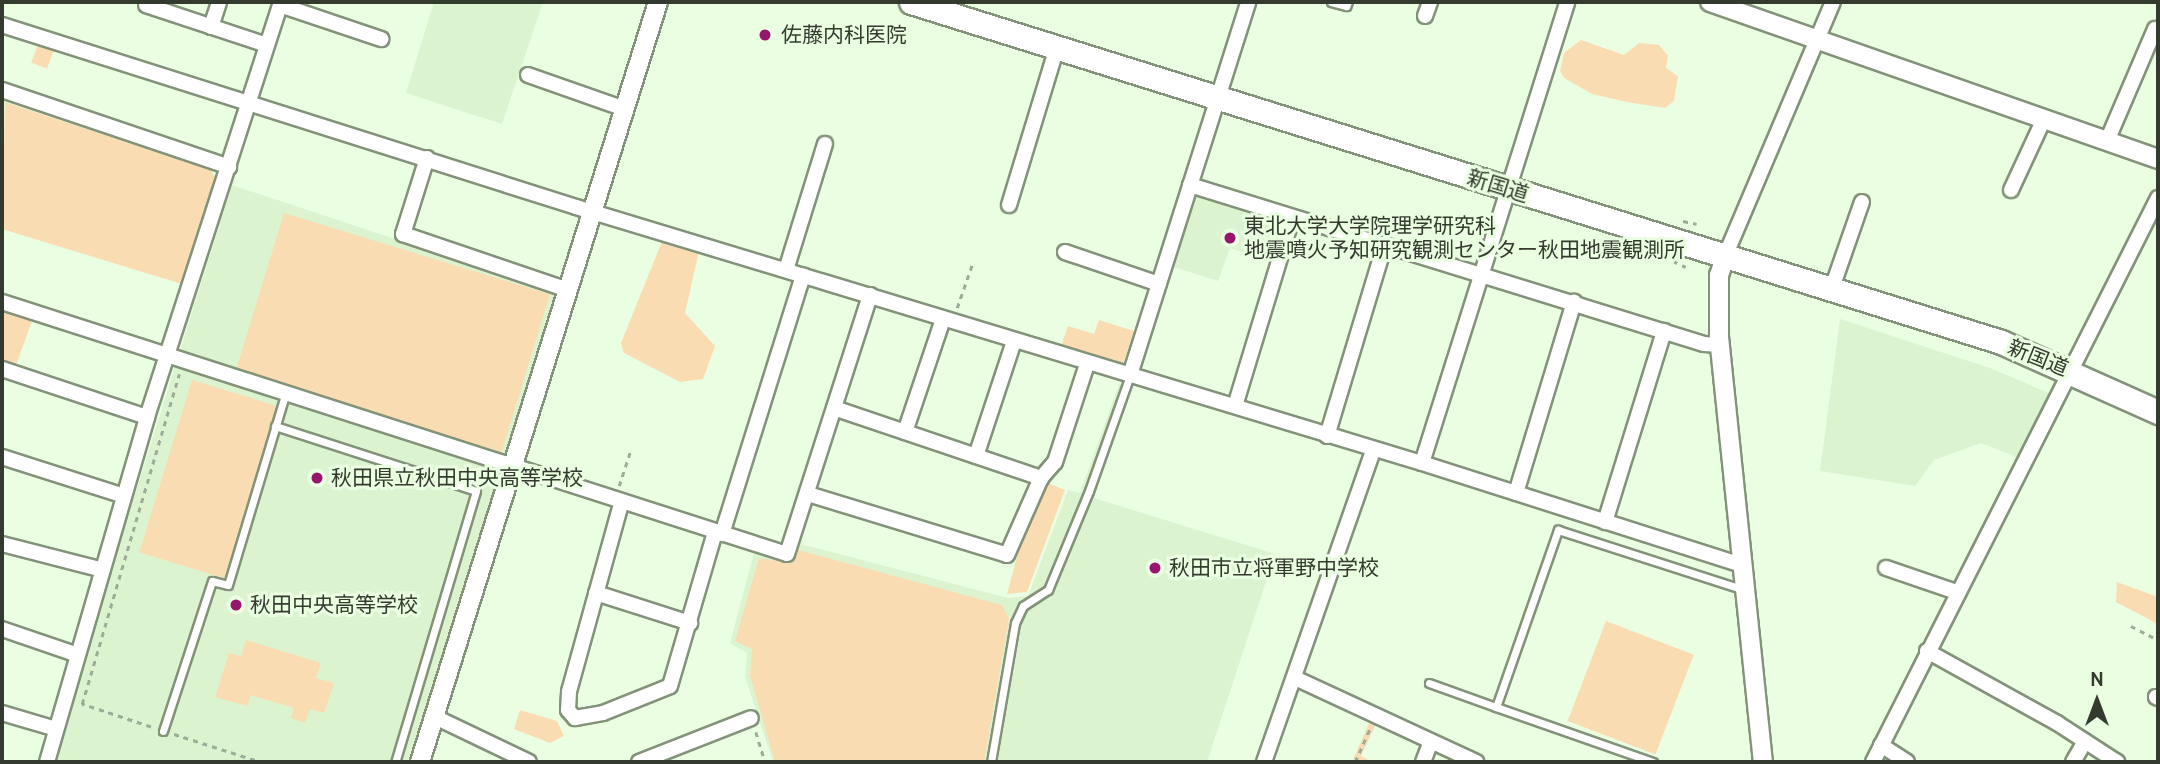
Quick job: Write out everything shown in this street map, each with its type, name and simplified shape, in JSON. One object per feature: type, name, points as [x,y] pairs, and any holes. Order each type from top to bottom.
[{"type":"main road","name":"新国道","points":[[911,2],[958,9],[1057,47],[1218,99],[1509,190],[1726,254],[2001,342],[2158,412]]},
{"type":"street","points":[[211,27],[219,2]]},
{"type":"street","points":[[420,762],[658,2]]},
{"type":"street","points":[[1130,375],[1248,2]]},
{"type":"street","points":[[1422,463],[1567,2]]},
{"type":"street","points":[[1710,2],[2158,159]]},
{"type":"street","points":[[1763,762],[1720,345],[1719,275],[1832,2]]},
{"type":"street","points":[[47,762],[147,417],[280,3],[380,39]]},
{"type":"street","points":[[146,5],[267,45]]},
{"type":"street","points":[[2,25],[592,212],[870,295],[1087,364],[1422,463],[1744,566]]},
{"type":"street","points":[[2107,141],[2155,29]]},
{"type":"street","points":[[1009,205],[1057,47]]},
{"type":"street","points":[[528,75],[625,109]]},
{"type":"street","points":[[2,90],[229,167]]},
{"type":"street","points":[[2011,190],[2043,119]]},
{"type":"street","points":[[786,270],[825,144]]},
{"type":"street","points":[[427,159],[403,234],[568,290]]},
{"type":"street","points":[[1190,185],[1292,218],[1481,272],[1664,331],[1720,345]]},
{"type":"street","points":[[1873,762],[1956,592],[2158,198]]},
{"type":"street","points":[[1832,288],[1862,202]]},
{"type":"street","points":[[1235,406],[1292,218]]},
{"type":"street","points":[[1326,436],[1385,244]]},
{"type":"street","points":[[1065,252],[1159,284]]},
{"type":"street","points":[[618,503],[569,692],[568,710],[575,718],[603,713],[670,686],[803,275]]},
{"type":"street","points":[[2,302],[167,358],[513,466],[618,503],[787,554],[870,295]]},
{"type":"street","points":[[1516,494],[1574,302]]},
{"type":"street","points":[[905,432],[948,321]]},
{"type":"street","points":[[1605,522],[1664,331]]},
{"type":"street","points":[[976,456],[1014,341]]},
{"type":"street","points":[[808,494],[1007,555],[1041,478],[1055,461],[1087,364]]},
{"type":"street","points":[[2,369],[147,417]]},
{"type":"street","points":[[834,408],[1041,478]]},
{"type":"street","points":[[1264,762],[1373,450]]},
{"type":"street","points":[[2,457],[124,496]]},
{"type":"street","points":[[2,544],[103,570]]},
{"type":"street","points":[[1886,568],[1956,592]]},
{"type":"street","points":[[596,593],[690,623]]},
{"type":"street","points":[[2,629],[78,655]]},
{"type":"street","points":[[1927,652],[2085,741],[2117,762]]},
{"type":"street","points":[[1295,678],[1476,762]]},
{"type":"street","points":[[2,713],[57,729]]},
{"type":"street","points":[[435,717],[529,762]]},
{"type":"street","points":[[639,762],[751,719]]},
{"type":"street","points":[[1423,762],[1431,741]]},
{"type":"street","points":[[2073,762],[2085,741]]},
{"type":"street","points":[[1881,746],[1907,762]]},
{"type":"lane","points":[[1331,2],[1346,6],[1348,2]]},
{"type":"lane","points":[[991,762],[1015,623],[1023,607],[1048,590],[1089,491],[1130,375]]},
{"type":"lane","points":[[163,731],[212,581],[228,585],[285,394]]},
{"type":"lane","points":[[275,426],[476,491],[395,762]]},
{"type":"lane","points":[[1496,707],[1558,530],[1746,590]]},
{"type":"lane","points":[[1429,683],[1653,762]]},
{"type":"path","points":[[1675,219],[1697,224]]},
{"type":"path","points":[[1663,257],[1686,267]]},
{"type":"path","points":[[948,321],[974,262]]},
{"type":"path","points":[[193,375],[180,372],[82,704],[261,762]]},
{"type":"path","points":[[618,503],[630,452]]},
{"type":"path","points":[[2131,626],[2158,640]]},
{"type":"path","points":[[751,719],[765,762]]},
{"type":"path","points":[[1355,762],[1370,728]]},
{"type":"shaded area","points":[[434,2],[543,2],[502,124],[406,93]]},
{"type":"shaded area","points":[[1581,40],[1624,55],[1639,43],[1659,45],[1668,56],[1666,68],[1678,76],[1674,101],[1665,108],[1627,102],[1592,94],[1564,78],[1560,71],[1564,53]]},
{"type":"shaded area","points":[[39,42],[55,48],[47,69],[31,63]]},
{"type":"shaded area","points":[[5,102],[211,170],[215,177],[182,284],[2,229]]},
{"type":"shaded area","name":"秋田県立秋田中央高等学校","points":[[232,185],[555,292],[446,650],[407,762],[51,762]]},
{"type":"shaded area","name":"東北大学大学院理学研究科 地震噴火予知研究観測センター秋田地震観測所","points":[[1195,193],[1281,221],[1283,228],[1272,262],[1230,248],[1218,281],[1171,266]]},
{"type":"shaded area","points":[[284,213],[550,294],[502,452],[236,371]]},
{"type":"shaded area","points":[[663,239],[699,251],[685,313],[715,346],[703,379],[680,382],[624,353],[621,343]]},
{"type":"shaded area","points":[[2,309],[32,321],[15,368],[2,364]]},
{"type":"shaded area","points":[[1840,319],[1990,368],[2051,394],[2019,458],[1981,443],[1934,460],[1915,486],[1820,471]]},
{"type":"shaded area","points":[[1099,320],[1134,331],[1122,367],[1060,349],[1068,326],[1094,334]]},
{"type":"shaded area","points":[[192,380],[277,406],[224,578],[139,552]]},
{"type":"shaded area","name":"秋田市立将軍野中学校","points":[[1119,384],[1131,389],[1094,498],[1275,554],[1207,762],[773,762],[745,677],[747,653],[730,643],[754,553],[790,559],[797,543],[1008,598],[1028,596],[1068,490],[1080,493]]},
{"type":"shaded area","points":[[1048,483],[1065,490],[1027,592],[1007,594],[1025,527]]},
{"type":"shaded area","points":[[798,550],[1002,605],[1009,618],[984,762],[775,762],[750,676],[752,649],[735,641],[759,558],[793,563]]},
{"type":"shaded area","points":[[2117,582],[2158,597],[2158,624],[2116,602]]},
{"type":"shaded area","points":[[1606,621],[1694,655],[1655,755],[1568,721]]},
{"type":"shaded area","points":[[246,640],[321,663],[316,678],[334,683],[324,713],[310,709],[305,723],[291,718],[294,708],[251,695],[247,706],[215,697],[229,653],[241,656]]},
{"type":"shaded area","points":[[520,710],[557,721],[564,736],[550,743],[514,729]]},
{"type":"shaded area","points":[[1370,721],[1376,724],[1361,756],[1372,762],[1352,762]]},
{"type":"place","name":"佐藤内科医院","points":[[765,35]]},
{"type":"place","name":"東北大学大学院理学研究科 地震噴火予知研究観測センター秋田地震観測所","points":[[1230,238]]},
{"type":"place","name":"秋田県立秋田中央高等学校","points":[[317,478]]},
{"type":"place","name":"秋田市立将軍野中学校","points":[[1155,568]]},
{"type":"place","name":"秋田中央高等学校","points":[[236,605]]}]
